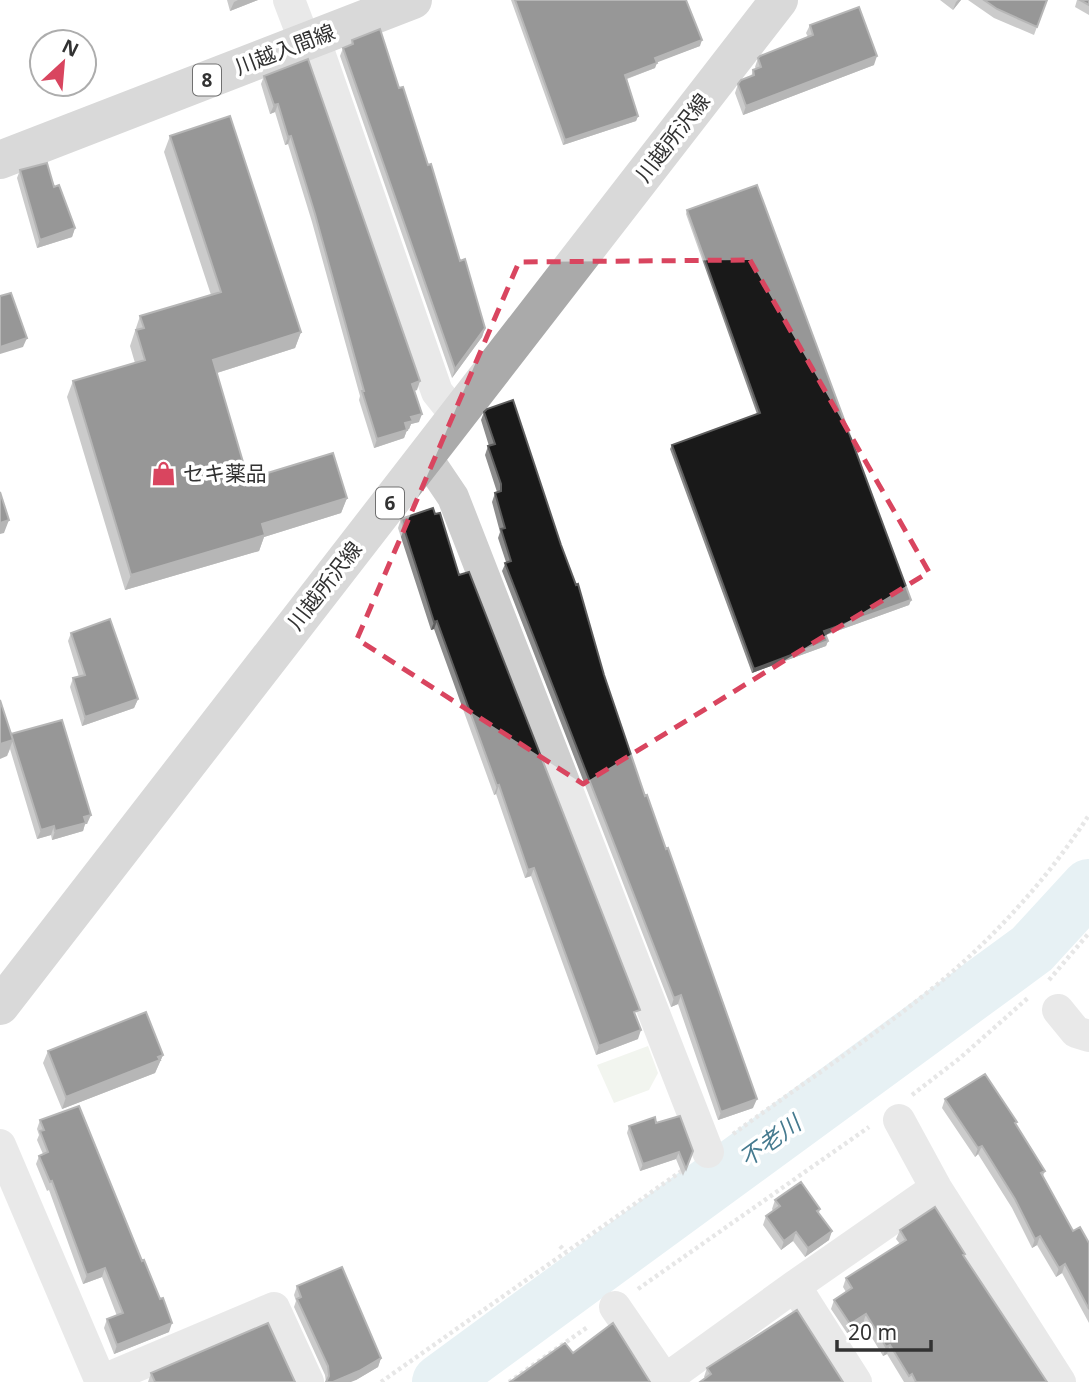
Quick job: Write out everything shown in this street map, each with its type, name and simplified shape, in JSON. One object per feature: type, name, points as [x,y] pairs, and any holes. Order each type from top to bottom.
[{"type":"main road","name":"川越入間線","points":[[0,160],[413,0]]},
{"type":"main road","name":"川越所沢線","points":[[0,1006],[779,0]]},
{"type":"street","points":[[289,0],[310,40],[437,392],[457,417]]},
{"type":"street","points":[[426,457],[453,497],[708,1152]]},
{"type":"street","points":[[1045,997],[1076,1032],[1089,1036]]},
{"type":"street","points":[[893,1114],[936,1188],[1060,1382]]},
{"type":"street","points":[[0,1145],[101,1382],[274,1308],[308,1382]]},
{"type":"street","points":[[615,1307],[664,1381],[794,1286],[936,1188]]},
{"type":"street","points":[[794,1286],[856,1382]]},
{"type":"path","points":[[381,1382],[708,1152],[952,972],[992,935],[1037,885],[1089,815]]},
{"type":"path","points":[[509,1382],[615,1307],[648,1280],[893,1114],[960,1058],[1045,997],[1089,933]]},
{"type":"path","points":[[560,1246],[566,1252]]},
{"type":"highlighted area","points":[[750,260],[929,572],[583,784],[357,639],[519,262]]},
{"type":"shaded area","points":[[648,1046],[658,1073],[649,1090],[614,1103],[597,1065]]},
{"type":"building","points":[[515,0],[686,0],[702,40],[655,58],[657,63],[625,75],[638,116],[565,140]]},
{"type":"building","points":[[984,0],[1047,0],[1037,27],[997,9]]},
{"type":"building","points":[[859,7],[877,56],[746,106],[738,84],[754,75],[753,70],[761,67],[758,58],[760,56],[813,35],[810,25]]},
{"type":"building","points":[[380,29],[399,88],[403,87],[428,165],[431,164],[460,261],[465,259],[485,328],[455,369],[343,48],[353,44],[352,40]]},
{"type":"building","points":[[308,59],[420,381],[412,384],[422,414],[411,417],[413,421],[405,423],[407,430],[377,439],[291,136],[288,137],[278,104],[274,105],[264,76]]},
{"type":"building","points":[[230,116],[301,332],[213,360],[248,479],[333,453],[347,498],[262,524],[265,535],[131,575],[73,381],[145,360],[136,330],[144,328],[140,316],[221,292],[170,136]]},
{"type":"building","points":[[47,163],[54,187],[59,185],[75,228],[40,240],[20,170]]},
{"type":"building","points":[[757,185],[911,600],[824,631],[828,641],[754,669],[672,445],[760,413],[687,210]]},
{"type":"building","points":[[11,293],[27,338],[0,347],[0,296]]},
{"type":"building","points":[[513,400],[561,545],[576,585],[578,584],[604,675],[645,796],[647,795],[666,849],[668,848],[757,1099],[721,1112],[681,995],[674,998],[505,563],[511,561],[501,529],[505,528],[495,493],[501,491],[501,484],[488,446],[495,444],[484,412]]},
{"type":"building","points":[[0,492],[9,520],[0,523]]},
{"type":"building","points":[[433,508],[435,514],[440,513],[459,575],[469,572],[640,1010],[634,1012],[641,1030],[599,1046],[534,868],[528,870],[437,621],[434,622],[401,519]]},
{"type":"building","points":[[110,619],[138,699],[85,717],[73,678],[85,675],[71,633]]},
{"type":"building","points":[[0,700],[13,740],[0,744]]},
{"type":"building","points":[[62,720],[91,815],[84,817],[86,823],[55,831],[54,826],[41,830],[11,734]]},
{"type":"building","points":[[146,1012],[163,1055],[158,1057],[160,1060],[66,1097],[48,1051]]},
{"type":"building","points":[[985,1074],[1045,1171],[1041,1173],[1073,1231],[1080,1227],[1089,1243],[1089,1309],[1065,1264],[1059,1268],[1040,1236],[1035,1239],[1015,1199],[982,1146],[978,1148],[945,1099]]},
{"type":"building","points":[[79,1106],[142,1261],[144,1260],[160,1299],[163,1298],[172,1323],[117,1345],[107,1319],[123,1313],[105,1268],[87,1275],[52,1181],[50,1182],[39,1156],[48,1152],[40,1131],[44,1130],[40,1120]]},
{"type":"building","points":[[680,1116],[693,1151],[686,1169],[679,1152],[643,1164],[629,1126],[655,1117],[656,1123]]},
{"type":"building","points":[[801,1182],[832,1231],[808,1248],[796,1232],[784,1241],[766,1216],[780,1206],[775,1200]]},
{"type":"building","points":[[935,1207],[965,1254],[963,1255],[1047,1382],[916,1382],[912,1374],[909,1376],[890,1345],[886,1347],[866,1314],[850,1324],[834,1300],[852,1288],[846,1278],[906,1240],[900,1230]]},
{"type":"building","points":[[342,1267],[381,1358],[359,1371],[333,1382],[326,1382],[329,1376],[328,1366],[297,1299],[301,1297],[297,1286]]},
{"type":"building","points":[[797,1310],[843,1382],[700,1382],[711,1374],[707,1368]]},
{"type":"building","points":[[268,1323],[295,1382],[155,1382],[151,1373]]},
{"type":"building","points":[[613,1323],[650,1382],[510,1382],[565,1343],[573,1353]]},
{"type":"waterway","name":"不老川","points":[[440,1382],[1032,949],[1089,887]]},
{"type":"place","name":"セキ薬品","points":[[163,474]]}]
